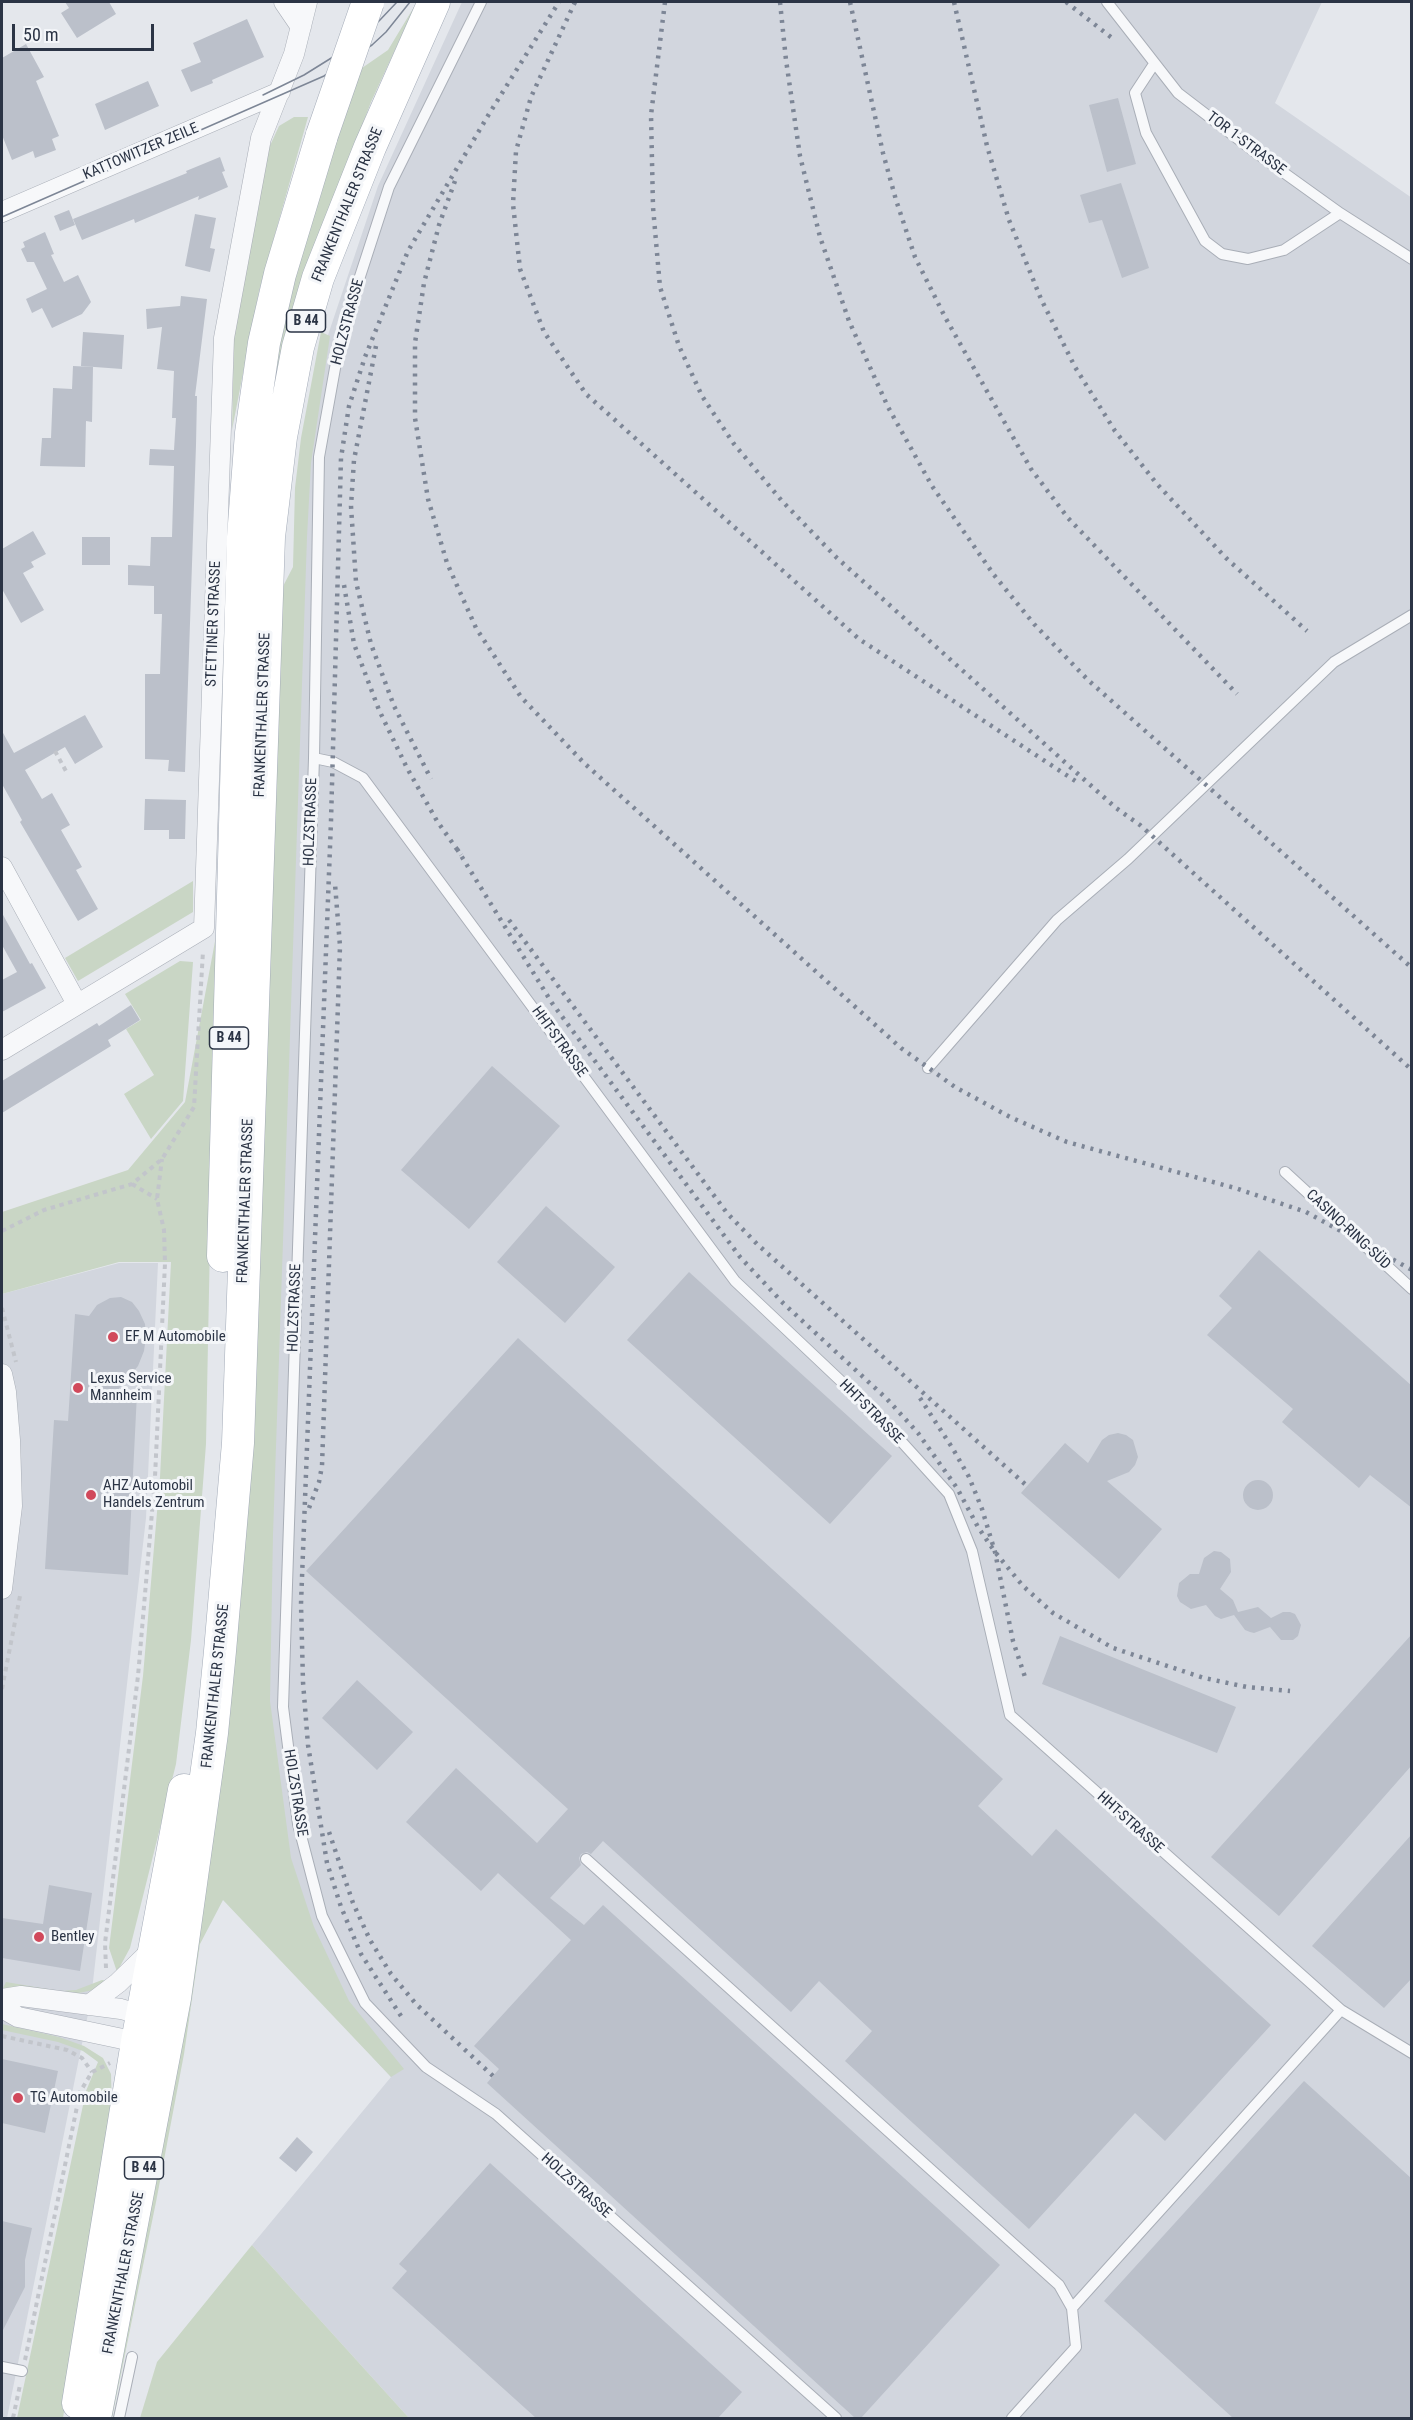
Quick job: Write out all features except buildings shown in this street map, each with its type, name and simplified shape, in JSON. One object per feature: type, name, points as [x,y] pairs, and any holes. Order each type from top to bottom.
[{"type":"main road","name":"FRANKENTHALER STRASSE","points":[[74,2418],[132,2032],[154,1948],[183,1800],[193,1732],[217,1446],[243,537],[251,433],[264,343],[280,274],[322,135],[368,2]]},
{"type":"main road","name":"FRANKENTHALER STRASSE","points":[[96,2418],[169,2035],[212,1733],[238,1443],[269,537],[281,437],[298,347],[318,278],[370,147],[434,2]]},
{"type":"main road","points":[[132,2032],[169,2035]]},
{"type":"street","points":[[284,2],[301,27]]},
{"type":"street","name":"STETTINER STRASSE","points":[[204,928],[224,338],[261,138],[280,92],[307,2]]},
{"type":"street","name":"KATTOWITZER ZEILE","points":[[2,212],[280,92]]},
{"type":"street","points":[[2,867],[77,1004]]},
{"type":"street","points":[[2,1050],[204,928]]},
{"type":"street","points":[[2,1374],[6,1392],[10,1440],[12,1506],[2,1579]]},
{"type":"street","points":[[89,2005],[118,1983],[154,1948]]},
{"type":"street","points":[[2,1999],[21,1996],[121,2009],[132,2032]]},
{"type":"street","points":[[2,2008],[18,2017],[132,2032]]},
{"type":"lane","name":"HOLZSTRASSE","points":[[481,2],[389,187],[341,335],[319,457],[314,758],[283,1707],[298,1824],[322,1916],[365,2003],[426,2067],[496,2114],[836,2418]]},
{"type":"lane","name":"TOR 1-STRASSE","points":[[1107,2],[1178,93],[1340,213],[1412,259]]},
{"type":"lane","points":[[1154,64],[1135,93],[1146,133],[1205,241],[1222,254],[1248,259],[1284,250],[1340,213]]},
{"type":"lane","points":[[928,1068],[1057,920],[1128,859],[1334,662],[1412,615]]},
{"type":"lane","name":"HHT-STRASSE","points":[[314,758],[333,762],[363,778],[735,1281],[881,1419],[949,1494],[972,1551],[1010,1715],[1341,2010],[1410,2050]]},
{"type":"lane","name":"CASINO-RING-SÜD","points":[[1285,1172],[1412,1289]]},
{"type":"lane","points":[[586,1859],[1059,2285],[1072,2308],[1076,2347],[1012,2418]]},
{"type":"lane","points":[[1072,2308],[1341,2010]]},
{"type":"lane","points":[[119,2418],[132,2357]]},
{"type":"lane","points":[[2,2367],[22,2371]]},
{"type":"path","points":[[55,751],[67,773]]},
{"type":"path","points":[[2,1230],[44,1210],[132,1184],[162,1160],[194,1107],[204,928]]},
{"type":"path","points":[[118,1983],[106,1970],[105,1944],[138,1676],[155,1477],[165,1263],[164,1230],[157,1199],[162,1160]]},
{"type":"path","points":[[132,1184],[157,1199]]},
{"type":"path","points":[[13,2418],[80,2092],[92,2072],[111,2063],[132,2032]]},
{"type":"path","points":[[2,2036],[67,2050],[81,2058],[92,2072]]},
{"type":"shaded area","points":[[462,2],[1322,2],[1275,103],[1412,198],[1411,2418],[409,2418],[252,2245],[391,2077],[224,1897],[306,456],[328,335],[378,186]]},
{"type":"shaded area","points":[[119,1263],[158,1263],[146,1518],[91,1999],[7,2418],[2,2418],[2,1294]]},
{"type":"green space","points":[[417,2],[371,102],[327,218],[261,445],[293,270],[362,68],[388,50]]},
{"type":"green space","points":[[294,117],[308,117],[259,291],[232,430],[234,339],[248,235],[268,150],[279,126]]},
{"type":"green space","points":[[321,332],[330,336],[311,463],[307,537],[273,1534],[270,1701],[291,1858],[314,1927],[349,2001],[404,2069],[391,2077],[223,1900],[200,1944],[184,2054],[156,2202],[112,2418],[104,2418],[195,1945],[279,594],[293,567],[295,488],[301,438]]},
{"type":"green space","points":[[193,881],[193,912],[78,981],[65,958]]},
{"type":"green space","points":[[216,936],[206,1444],[191,1640],[176,1764],[130,1948],[117,1972],[109,1948],[143,1676],[160,1477],[171,1262],[119,1262],[2,1294],[2,1212],[128,1170],[185,1102]]},
{"type":"green space","points":[[180,961],[193,962],[183,1101],[151,1139],[124,1094],[154,1075],[126,1029],[141,1020],[125,994]]},
{"type":"green space","points":[[102,1980],[108,1981],[93,1990],[60,1997],[3,1988],[6,1982],[60,1991],[76,1990]]},
{"type":"green space","points":[[2,2024],[59,2037],[84,2046],[103,2058],[111,2074],[112,2113],[63,2418],[17,2418],[86,2091],[98,2062],[83,2051],[58,2042],[2,2030]]},
{"type":"green space","points":[[252,2245],[409,2418],[140,2418],[157,2362]]},
{"type":"tram line","points":[[263,95],[304,75],[349,47],[397,2]]},
{"type":"tram line","points":[[2,217],[324,76],[372,45],[386,32],[410,2]]},
{"type":"railway","points":[[401,2016],[361,1954],[341,1907],[327,1863],[308,1745],[303,1682],[301,1604],[331,821],[341,458],[349,406],[365,357],[408,251],[559,2]]},
{"type":"railway","points":[[575,2],[531,97],[516,151],[513,204],[520,269],[544,332],[586,394],[859,639],[1080,784]]},
{"type":"railway","points":[[665,2],[651,115],[653,207],[660,287],[679,346],[702,396],[734,444],[782,501],[837,558],[1116,808],[1140,825],[1412,1070]]},
{"type":"railway","points":[[780,2],[800,156],[820,237],[849,321],[888,407],[932,486],[994,575],[1034,624],[1088,680],[1412,968]]},
{"type":"railway","points":[[850,2],[883,153],[896,200],[915,257],[945,317],[1031,469],[1068,518],[1237,694]]},
{"type":"railway","points":[[954,2],[987,146],[1009,220],[1041,299],[1075,367],[1115,431],[1157,484],[1226,558],[1307,631]]},
{"type":"railway","points":[[1066,2],[1112,38]]},
{"type":"railway","points":[[455,181],[439,225],[424,283],[415,343],[415,418],[428,499],[447,563],[476,628],[521,697],[584,763],[901,1048],[955,1087],[1010,1117],[1067,1142],[1235,1188],[1306,1212],[1412,1270]]},
{"type":"railway","points":[[376,346],[354,460],[351,506],[356,582],[371,644],[394,706],[431,779]]},
{"type":"railway","points":[[344,585],[354,644],[379,710],[407,768],[437,821],[461,855]]},
{"type":"railway","points":[[457,849],[552,1003],[740,1257],[783,1303],[887,1399],[918,1433],[957,1488],[978,1527],[995,1552],[1023,1586],[1053,1613],[1113,1648],[1204,1678],[1247,1687],[1290,1691]]},
{"type":"railway","points":[[309,1508],[319,1482],[322,1466],[340,946],[335,884]]},
{"type":"railway","points":[[509,920],[727,1213],[757,1244],[1026,1485]]},
{"type":"railway","points":[[920,1398],[969,1477],[982,1509],[995,1552],[1013,1641],[1026,1680]]},
{"type":"railway","points":[[329,1832],[353,1903],[370,1940],[391,1974],[416,2004],[493,2076]]},
{"type":"place","name":"EF M Automobile","points":[[113,1337]]},
{"type":"place","name":"Lexus Service Mannheim","points":[[78,1388]]},
{"type":"place","name":"AHZ Automobil Handels Zentrum","points":[[91,1495]]},
{"type":"place","name":"Bentley","points":[[39,1937]]},
{"type":"place","name":"TG Automobile","points":[[18,2098]]}]
